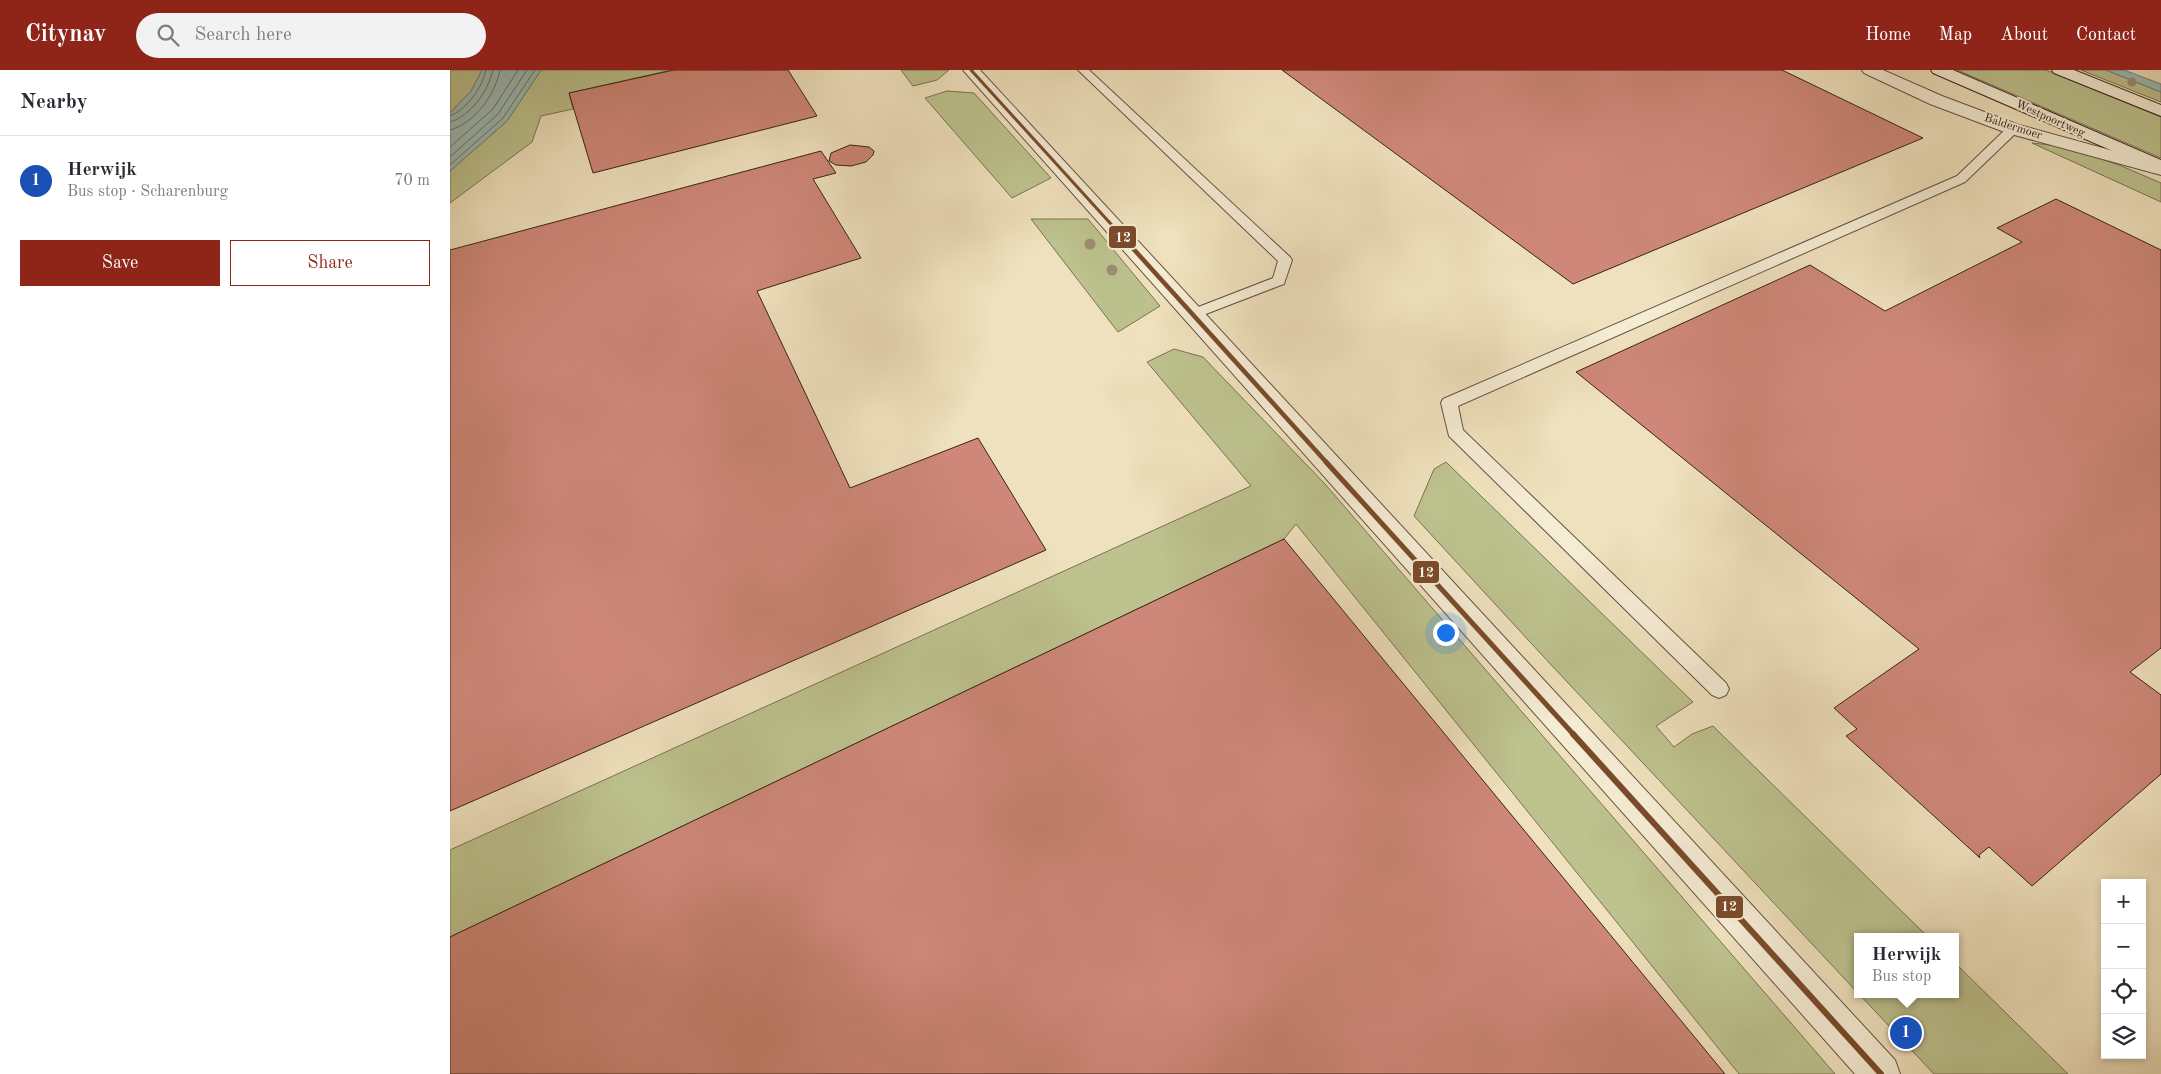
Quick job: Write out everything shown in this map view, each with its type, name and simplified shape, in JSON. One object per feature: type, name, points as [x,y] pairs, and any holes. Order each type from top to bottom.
[{"type":"street","points":[[971,70],[1881,1074]]},
{"type":"street","name":"Baldermoer","points":[[1870,70],[1936,100],[2014,129],[2161,169]]},
{"type":"street","name":"Westpoortweg","points":[[1939,70],[2161,169]]},
{"type":"street","points":[[2060,70],[2161,111]]},
{"type":"lane","points":[[1083,70],[1285,260],[1279,281],[1193,314]]},
{"type":"lane","points":[[1718,689],[1455,432],[1449,403],[1961,179],[2014,129]]},
{"type":"green space","points":[[450,70],[482,70],[471,91],[450,113]]},
{"type":"green space","points":[[541,70],[671,70],[569,93],[573,109],[541,116],[532,142],[450,203],[450,171],[507,121]]},
{"type":"green space","points":[[901,70],[949,70],[937,80],[913,86]]},
{"type":"green space","points":[[1957,70],[2046,70],[2161,117],[2161,158]]},
{"type":"green space","points":[[2081,70],[2106,70],[2161,92],[2161,102]]},
{"type":"green space","points":[[947,91],[974,93],[1051,178],[1012,198],[925,98]]},
{"type":"green space","points":[[2032,143],[2069,147],[2161,183],[2161,202]]},
{"type":"green space","points":[[1031,219],[1088,219],[1160,306],[1118,332]]},
{"type":"green space","points":[[1174,349],[1203,357],[1325,484],[1835,1074],[1739,1074],[1296,524],[1284,539],[450,937],[450,850],[1251,486],[1147,362]]},
{"type":"green space","points":[[1446,462],[1693,702],[1656,726],[1674,747],[1692,734],[1713,726],[1924,933],[1854,933],[1854,989],[1414,516],[1434,469]]},
{"type":"green space","points":[[1959,967],[2068,1074],[1934,1074],[1863,998],[1959,998]]},
{"type":"water","points":[[482,70],[541,70],[507,121],[450,171],[450,113],[471,91]]},
{"type":"water","points":[[2106,70],[2124,70],[2161,84],[2161,92]]},
{"type":"building","points":[[674,70],[788,70],[817,116],[593,173],[569,93]]},
{"type":"building","points":[[1282,70],[1782,70],[1923,138],[1573,284]]},
{"type":"building","points":[[850,145],[869,147],[874,151],[873,155],[866,162],[851,166],[836,165],[829,161],[831,153]]},
{"type":"building","points":[[821,151],[836,173],[813,179],[861,258],[757,291],[850,488],[978,438],[1046,550],[450,811],[450,250]]},
{"type":"building","points":[[2056,199],[2161,250],[2161,648],[2130,672],[2161,695],[2161,774],[2032,886],[1989,847],[1979,855],[1980,858],[1846,736],[1857,729],[1834,708],[1919,649],[1576,372],[1810,265],[1885,311],[2022,242],[1997,228]]},
{"type":"building","points":[[1284,539],[1725,1074],[450,1074],[450,937]]},
{"type":"transit line","name":"12","points":[[971,70],[1881,1074]]},
{"type":"place","name":"Herwijk","points":[[1906,1033]]}]
